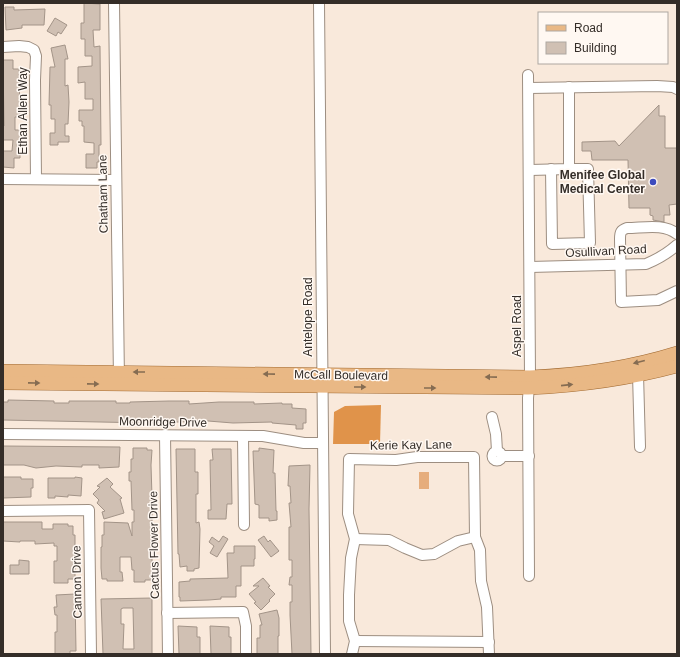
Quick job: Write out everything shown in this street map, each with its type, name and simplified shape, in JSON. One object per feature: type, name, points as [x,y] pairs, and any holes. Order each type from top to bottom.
[{"type":"main road","name":"McCall Boulevard","points":[[529,383],[594,372],[677,353]]},
{"type":"main road","name":"McCall Boulevard","points":[[3,371],[119,378],[529,383],[574,385],[603,381],[677,366]]},
{"type":"main road","name":"McCall Boulevard","points":[[3,383],[119,378]]},
{"type":"street","name":"Chatham Lane","points":[[114,3],[115,180],[119,378]]},
{"type":"street","name":"Antelope Road","points":[[318,3],[325,654]]},
{"type":"street","name":"Ethan Allen Way","points":[[3,47],[28,47],[34,50],[36,56],[36,179]]},
{"type":"street","name":"Aspel Road","points":[[528,75],[530,170],[529,576]]},
{"type":"street","points":[[528,88],[657,86],[677,89]]},
{"type":"street","points":[[569,87],[569,169]]},
{"type":"street","points":[[530,170],[588,169],[590,243],[552,244],[551,170]]},
{"type":"street","points":[[3,179],[115,180]]},
{"type":"street","points":[[677,234],[668,228],[662,227],[622,229],[620,233],[621,302],[658,300],[677,291]]},
{"type":"street","name":"Osullivan Road","points":[[530,267],[646,264],[656,260],[677,245]]},
{"type":"street","points":[[638,374],[640,447]]},
{"type":"street","points":[[492,417],[496,434],[497,455]]},
{"type":"street","name":"Moonridge Drive","points":[[3,434],[263,436],[304,443],[322,443]]},
{"type":"street","name":"Cactus Flower Drive","points":[[165,435],[168,654]]},
{"type":"street","points":[[243,436],[244,525]]},
{"type":"street","points":[[488,654],[487,607],[481,581],[480,550],[476,537],[474,457],[497,455],[529,456]]},
{"type":"street","name":"Kerie Kay Lane","points":[[352,654],[355,641],[349,621],[351,558],[355,539],[348,514],[349,459],[396,460],[417,457],[474,457]]},
{"type":"street","name":"Cannon Drive","points":[[3,511],[89,510],[91,654]]},
{"type":"street","points":[[355,539],[389,540],[422,555],[434,554],[458,541],[476,537]]},
{"type":"street","points":[[168,613],[243,612],[246,626],[246,654]]},
{"type":"street","points":[[355,641],[488,642]]},
{"type":"shaded area","points":[[381,405],[380,444],[333,444],[334,412],[345,406]]},
{"type":"shaded area","points":[[419,472],[429,472],[429,489],[419,489]]},
{"type":"building","points":[[84,3],[100,4],[100,30],[93,30],[94,47],[100,46],[101,145],[99,145],[99,162],[97,162],[97,168],[86,168],[86,154],[94,154],[94,143],[84,142],[84,126],[82,126],[82,121],[79,121],[79,110],[93,110],[93,99],[85,99],[85,82],[78,83],[78,67],[92,66],[92,56],[85,56],[85,39],[81,39],[81,23],[84,23]]},
{"type":"building","points":[[5,7],[14,7],[14,10],[45,9],[44,25],[22,25],[22,28],[6,30]]},
{"type":"building","points":[[55,18],[67,25],[61,34],[58,32],[56,36],[47,31]]},
{"type":"building","points":[[65,45],[68,59],[65,59],[65,86],[68,85],[69,102],[68,124],[65,124],[65,136],[69,136],[69,142],[58,142],[58,145],[50,145],[50,133],[55,133],[55,119],[51,119],[51,105],[49,105],[50,67],[55,67],[51,48]]},
{"type":"building","points":[[3,60],[13,60],[13,69],[19,69],[20,117],[15,117],[15,130],[20,130],[20,158],[14,158],[14,168],[3,167],[3,151],[12,151],[13,140],[3,140]]},
{"type":"building","name":"Menifee Global Medical Center","points":[[659,105],[659,116],[665,116],[665,148],[677,148],[677,204],[669,205],[670,215],[664,215],[664,222],[653,220],[653,216],[650,215],[650,208],[629,208],[628,160],[592,160],[591,151],[582,151],[582,142],[615,141],[619,146]]},
{"type":"building","points":[[8,400],[54,401],[54,403],[69,403],[69,401],[116,401],[116,403],[130,403],[189,401],[189,404],[219,402],[254,402],[254,404],[282,403],[292,404],[292,408],[306,409],[306,423],[303,423],[303,429],[296,429],[296,425],[272,422],[233,423],[208,421],[149,423],[3,420],[3,402],[8,402]]},
{"type":"building","points":[[3,446],[120,447],[119,467],[99,468],[99,465],[82,465],[82,467],[56,466],[36,468],[24,465],[3,465]]},
{"type":"building","points":[[133,448],[147,448],[147,450],[152,450],[152,580],[145,580],[145,582],[134,582],[134,570],[132,570],[131,557],[120,557],[120,572],[122,572],[123,581],[107,581],[107,579],[102,579],[101,568],[101,547],[102,535],[104,535],[104,522],[128,523],[132,536],[134,510],[132,510],[131,481],[129,481],[129,472],[131,472]]},
{"type":"building","points":[[259,448],[274,450],[273,473],[275,473],[277,520],[269,521],[269,518],[259,518],[259,505],[255,504],[253,451],[259,451]]},
{"type":"building","points":[[176,449],[195,449],[195,472],[198,472],[196,523],[199,522],[200,529],[199,568],[194,569],[194,571],[187,571],[187,566],[180,567],[178,554]]},
{"type":"building","points":[[212,449],[231,449],[232,504],[227,504],[226,519],[208,519],[208,510],[211,510],[210,460],[213,460]]},
{"type":"building","points":[[310,465],[309,509],[311,654],[292,654],[290,602],[292,602],[292,585],[289,585],[290,577],[292,577],[292,560],[289,560],[289,527],[291,527],[289,503],[291,503],[290,486],[288,486],[289,466]]},
{"type":"building","points":[[3,477],[33,479],[31,497],[3,498]]},
{"type":"building","points":[[48,478],[82,478],[81,496],[68,495],[68,497],[55,496],[55,498],[48,498]]},
{"type":"building","points":[[107,478],[113,484],[110,487],[122,498],[120,499],[124,513],[104,519],[102,512],[105,511],[97,503],[99,500],[93,494],[100,487],[97,486]]},
{"type":"building","points":[[3,522],[42,522],[42,529],[53,529],[53,524],[68,524],[68,526],[73,526],[73,535],[75,535],[75,579],[68,579],[68,583],[54,583],[54,561],[57,561],[57,546],[54,546],[54,543],[35,544],[35,541],[3,541]]},
{"type":"building","points":[[223,536],[228,539],[217,557],[210,553],[214,546],[209,542],[212,537],[219,542]]},
{"type":"building","points":[[264,536],[268,542],[270,540],[279,551],[271,557],[258,540]]},
{"type":"building","points":[[234,546],[255,546],[254,566],[241,566],[241,586],[236,586],[236,597],[180,601],[179,582],[190,581],[190,579],[228,578],[227,553],[234,553]]},
{"type":"building","points":[[19,560],[29,561],[29,574],[10,574],[10,565],[19,565]]},
{"type":"building","points":[[263,578],[270,586],[268,587],[275,594],[261,610],[254,603],[256,602],[249,594],[259,586],[253,586]]},
{"type":"building","points":[[75,594],[76,651],[70,651],[70,654],[55,654],[57,615],[55,615],[54,607],[57,607],[56,595]]},
{"type":"building","points":[[152,598],[152,654],[103,654],[101,599]],"holes":[[[133,608],[134,649],[123,649],[124,624],[121,624],[121,609]]]},
{"type":"building","points":[[277,610],[279,618],[278,654],[257,654],[257,638],[260,638],[260,625],[262,625],[259,614]]},
{"type":"building","points":[[178,626],[197,627],[197,637],[200,637],[200,654],[179,654]]},
{"type":"building","points":[[210,626],[229,627],[229,637],[231,637],[231,654],[211,654]]},
{"type":"place","name":"Menifee Global Medical Center","points":[[653,182]]}]
